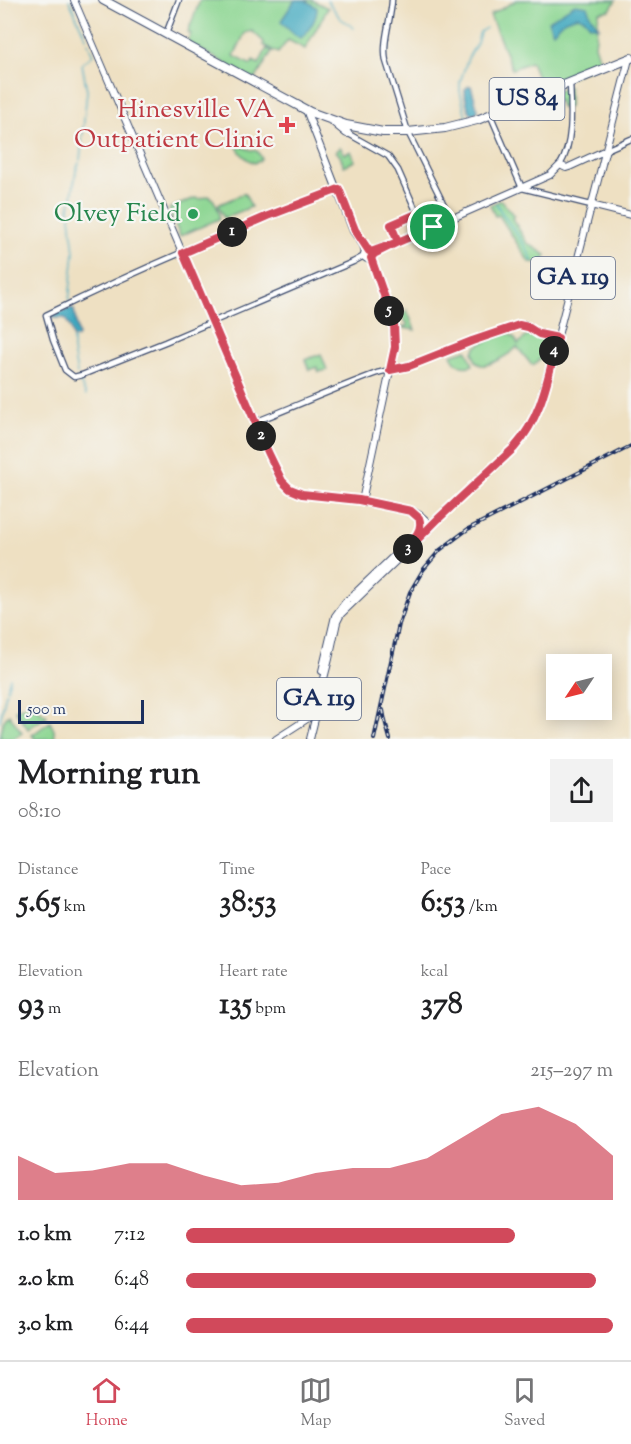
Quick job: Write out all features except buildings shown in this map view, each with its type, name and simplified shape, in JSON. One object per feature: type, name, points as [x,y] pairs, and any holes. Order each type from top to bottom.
[{"type":"highway","name":"US 84","points":[[103,0],[308,111],[334,121],[346,129],[408,132],[456,126],[630,58]]},
{"type":"highway","points":[[618,63],[624,64],[627,68]]},
{"type":"main road","points":[[75,2],[279,476],[290,489],[302,494],[361,500],[411,511],[418,513],[431,525]]},
{"type":"main road","points":[[630,58],[591,205],[631,215]]},
{"type":"main road","points":[[308,111],[338,190],[375,274],[392,329],[389,371],[361,500]]},
{"type":"main road","points":[[367,256],[606,150]]},
{"type":"main road","points":[[550,175],[560,165],[569,167]]},
{"type":"main road","points":[[533,183],[531,187],[536,191]]},
{"type":"main road","name":"GA 119","points":[[276,739],[311,716],[317,706],[337,622],[341,614],[417,535],[431,525],[514,448],[534,421],[540,407],[591,205]]},
{"type":"main road","points":[[411,511],[421,521],[417,535]]},
{"type":"main road","name":"GA 119","points":[[270,739],[306,715],[313,707],[335,616],[348,600],[431,525]]},
{"type":"main road","points":[[310,739],[322,687]]},
{"type":"street","points":[[166,34],[179,0]]},
{"type":"street","points":[[392,0],[385,55],[408,132],[451,219]]},
{"type":"street","points":[[560,165],[568,145],[570,82]]},
{"type":"street","points":[[490,114],[522,188],[591,205]]},
{"type":"street","points":[[346,129],[388,156],[398,170],[417,213]]},
{"type":"street","points":[[606,150],[631,139]]},
{"type":"street","points":[[338,190],[268,216],[103,287],[46,315],[64,370],[74,377],[77,376],[367,256]]},
{"type":"street","points":[[398,242],[391,225],[417,213],[426,210],[433,227]]},
{"type":"street","points":[[255,422],[319,395],[409,366],[519,325],[528,327],[539,334],[558,338]]},
{"type":"green space","points":[[200,0],[312,0],[328,8],[305,49],[288,40],[278,53],[263,45],[264,42],[252,31],[245,33],[234,56],[251,65],[253,61],[259,64],[267,48],[272,51],[255,80],[187,42],[191,34],[188,32]]},
{"type":"green space","points":[[517,0],[616,0],[610,10],[599,12],[595,45],[601,64],[542,89],[531,62],[512,69],[490,15]]},
{"type":"green space","points":[[568,87],[569,107],[561,108],[560,101],[549,103],[547,100],[548,104],[540,106],[536,104],[535,101]]},
{"type":"green space","points":[[236,145],[257,151],[261,160],[254,163],[248,160]]},
{"type":"green space","points":[[340,147],[345,154],[351,151],[355,161],[344,166],[336,151]]},
{"type":"green space","points":[[245,193],[251,207],[224,218],[218,205]]},
{"type":"green space","points":[[209,196],[217,206],[219,219],[180,236],[169,209],[195,198]]},
{"type":"green space","points":[[501,200],[514,216],[512,218],[527,243],[546,255],[542,263],[529,262],[499,215],[495,216],[490,205]]},
{"type":"green space","points":[[407,310],[415,330],[399,327],[407,326],[402,314]]},
{"type":"green space","points":[[506,333],[514,337],[518,344],[528,335],[540,336],[550,347],[549,350],[534,365],[517,347],[495,362],[485,365],[477,363],[473,352],[477,346]]},
{"type":"green space","points":[[467,350],[473,365],[466,367],[455,361],[451,355]]},
{"type":"green space","points":[[321,354],[327,370],[319,372],[317,367],[309,370],[305,360]]},
{"type":"green space","points":[[24,706],[35,707],[47,716],[28,729],[15,710]]},
{"type":"green space","points":[[9,714],[22,733],[13,739],[0,739],[3,722]]},
{"type":"green space","points":[[50,722],[55,739],[35,739],[32,735]]},
{"type":"water","points":[[295,0],[305,0],[317,8],[312,25],[301,38],[281,21]]},
{"type":"water","points":[[575,4],[587,6],[591,17],[599,27],[590,25],[578,16],[565,20],[553,32],[548,21]]},
{"type":"water","points":[[471,86],[478,110],[471,114],[465,92]]},
{"type":"water","points":[[71,308],[74,309],[78,336],[76,338],[73,338],[65,318],[50,318]]},
{"type":"waterway","points":[[69,0],[86,38]]},
{"type":"waterway","points":[[327,0],[340,18],[354,28]]},
{"type":"waterway","points":[[466,117],[460,82],[480,32],[486,28]]},
{"type":"waterway","points":[[80,160],[87,91],[82,64],[93,55],[88,43]]},
{"type":"waterway","points":[[69,301],[74,252],[69,208],[79,163]]},
{"type":"waterway","points":[[496,203],[525,246],[532,261]]},
{"type":"waterway","points":[[73,339],[77,374]]},
{"type":"waterway","points":[[78,378],[86,395]]},
{"type":"waterway","points":[[7,689],[10,678]]},
{"type":"waterway","points":[[0,721],[6,693]]},
{"type":"railway","points":[[374,739],[399,624],[410,592],[423,570],[440,550],[468,529],[631,446]]},
{"type":"railway","points":[[383,710],[390,739]]},
{"type":"place","name":"Hinesville VA Outpatient Clinic","points":[[287,125]]},
{"type":"place","name":"Olvey Field","points":[[193,214]]},
{"type":"route","points":[[433,227],[398,242],[371,252],[357,234],[339,189],[268,216],[183,253],[282,481],[290,489],[302,494],[359,500],[411,511],[421,521],[421,527],[417,535],[398,552],[401,556],[524,437],[540,407],[558,338],[539,334],[528,327],[519,325],[409,366],[390,370],[395,347],[394,324],[371,258],[372,255],[398,242],[391,225],[426,210],[433,227]]}]
